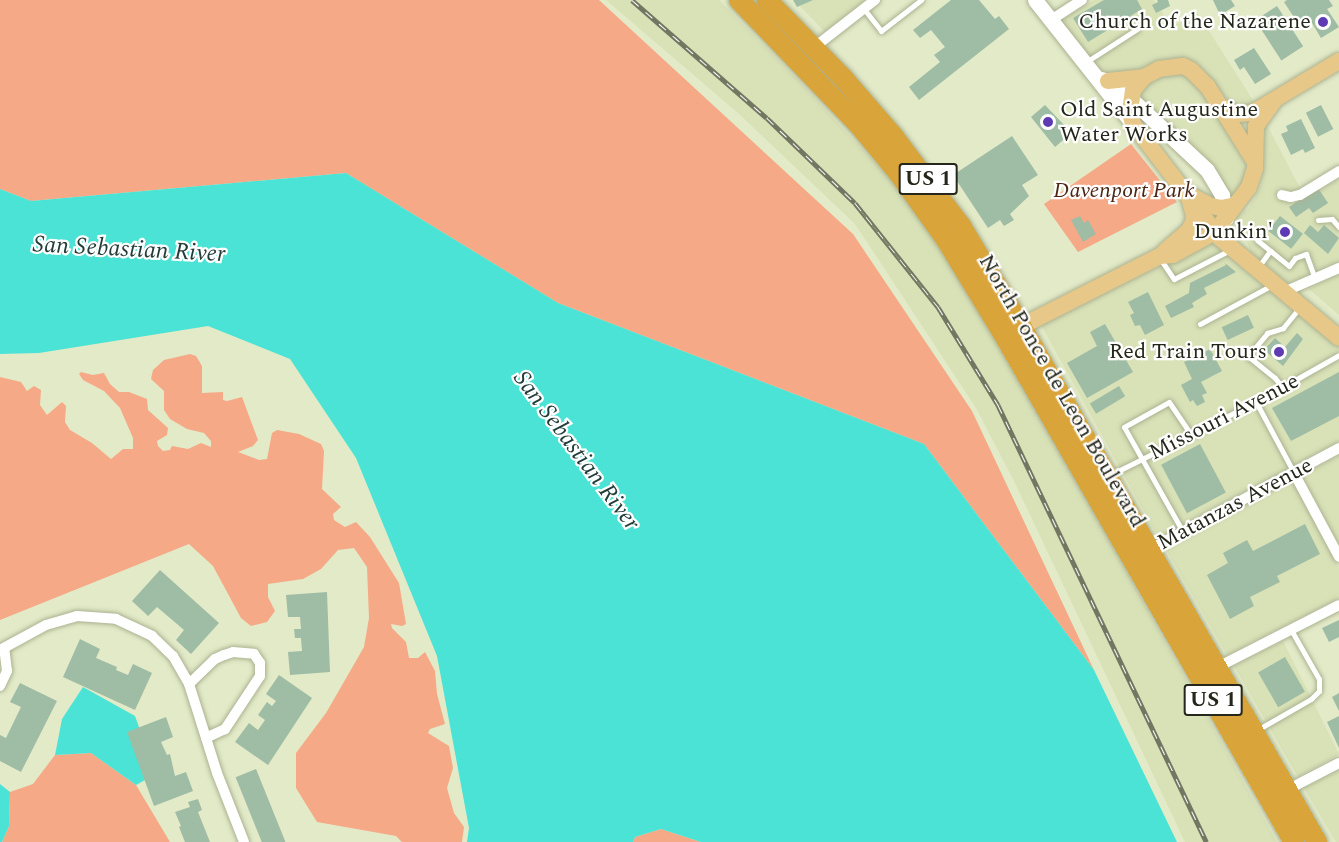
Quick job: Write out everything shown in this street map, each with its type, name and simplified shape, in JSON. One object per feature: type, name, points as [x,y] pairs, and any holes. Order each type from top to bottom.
[{"type":"highway","name":"North Ponce de Leon Boulevard","points":[[740,0],[837,99],[900,175],[1013,331],[1107,477],[1149,549],[1208,672],[1278,794],[1317,842]]},
{"type":"highway","name":"North Ponce de Leon Boulevard","points":[[768,0],[877,116],[918,166],[961,226],[1131,559],[1208,672],[1253,732],[1294,842]]},
{"type":"main road","points":[[1035,0],[1085,63],[1102,80],[1133,124],[1189,194],[1225,216]]},
{"type":"main road","points":[[1222,107],[1232,113],[1244,115],[1274,101],[1339,61]]},
{"type":"main road","points":[[1133,124],[1130,112],[1133,90],[1144,77],[1159,69],[1183,66],[1201,78],[1222,107],[1255,162]]},
{"type":"main road","points":[[1102,80],[1144,77]]},
{"type":"main road","points":[[1102,80],[1131,99],[1207,170],[1222,195],[1232,249],[1302,304],[1339,338]]},
{"type":"main road","points":[[1160,256],[1173,255],[1225,216],[1254,177],[1256,126],[1274,101]]},
{"type":"main road","points":[[1013,331],[1160,256],[1189,230],[1193,223],[1194,216],[1189,194]]},
{"type":"main road","points":[[1189,194],[1225,216],[1231,237],[1251,263]]},
{"type":"street","points":[[799,60],[876,0]]},
{"type":"street","points":[[1051,20],[1082,0]]},
{"type":"street","points":[[1282,195],[1291,197],[1300,195],[1339,171]]},
{"type":"street","points":[[1281,287],[1315,279],[1339,268]]},
{"type":"street","name":"Matanzas Avenue","points":[[1131,559],[1339,448]]},
{"type":"street","points":[[1294,473],[1339,557]]},
{"type":"street","points":[[1208,672],[1339,605]]},
{"type":"street","points":[[0,686],[7,671],[2,649],[46,625],[87,615],[116,619],[135,626],[159,642],[173,656],[189,684],[244,842]]},
{"type":"street","points":[[189,684],[215,659],[233,652],[254,654],[260,663],[260,676],[225,729],[206,738]]},
{"type":"street","points":[[1278,794],[1339,763]]},
{"type":"lane","points":[[864,9],[882,31],[921,0]]},
{"type":"lane","points":[[1085,63],[1137,29]]},
{"type":"lane","points":[[1317,220],[1332,219],[1339,227]]},
{"type":"lane","points":[[1257,240],[1289,266],[1295,258],[1306,254],[1315,279]]},
{"type":"lane","points":[[1160,256],[1174,279],[1232,249]]},
{"type":"lane","points":[[1251,263],[1270,251]]},
{"type":"lane","points":[[1200,324],[1281,287]]},
{"type":"lane","points":[[1282,388],[1275,378],[1248,356],[1267,333],[1283,328],[1302,304]]},
{"type":"lane","name":"Missouri Avenue","points":[[1107,477],[1256,402],[1339,355]]},
{"type":"lane","points":[[1183,532],[1124,427],[1169,402],[1191,435]]},
{"type":"lane","points":[[1256,402],[1294,473]]},
{"type":"lane","points":[[1253,732],[1311,699],[1319,691],[1319,680],[1290,630]]},
{"type":"shaded area","points":[[606,0],[719,0],[798,80],[900,190],[971,294],[1079,483],[1277,842],[1185,842],[1014,481],[976,408],[855,224],[738,113]]},
{"type":"shaded area","points":[[794,0],[865,0],[825,32]]},
{"type":"shaded area","points":[[1094,0],[1154,0],[1172,27],[1197,12],[1256,105],[1246,107],[1230,102],[1204,73],[1124,76],[1100,73],[1059,22]]},
{"type":"shaded area","points":[[1182,73],[1198,83],[1252,173],[1230,200],[1217,171],[1137,97],[1147,83],[1161,75]]},
{"type":"shaded area","points":[[1264,119],[1300,188],[1291,191],[1278,188],[1276,199],[1291,203],[1303,201],[1339,179],[1339,261],[1287,284],[1251,253],[1237,217],[1249,208],[1261,185]]},
{"type":"shaded area","points":[[1215,240],[1339,344],[1339,441],[1158,537],[1040,323]]},
{"type":"shaded area","points":[[1339,274],[1339,315],[1309,289]]},
{"type":"shaded area","points":[[1339,456],[1339,545],[1302,475]]},
{"type":"shaded area","points":[[1292,481],[1339,568],[1339,598],[1227,655],[1165,548]]},
{"type":"shaded area","points":[[1283,641],[1339,754],[1298,777],[1234,666]]},
{"type":"shaded area","points":[[1339,770],[1339,842],[1336,842],[1304,788]]},
{"type":"green space","points":[[0,0],[599,0],[853,234],[972,411],[1094,670],[924,444],[558,303],[346,173],[31,201],[0,189]]},
{"type":"green space","name":"Davenport Park","points":[[1131,144],[1177,202],[1078,252],[1044,204]]},
{"type":"green space","points":[[190,354],[196,356],[202,366],[202,393],[223,392],[223,400],[227,401],[242,397],[258,440],[253,446],[238,452],[259,460],[267,459],[272,433],[277,430],[299,434],[321,444],[324,451],[322,489],[341,507],[333,514],[334,520],[345,527],[356,522],[370,537],[399,583],[406,624],[402,626],[391,624],[406,642],[409,658],[418,658],[425,652],[435,671],[437,694],[445,724],[430,729],[428,733],[449,746],[453,768],[447,788],[454,813],[464,827],[462,842],[402,842],[396,836],[317,822],[296,788],[296,753],[326,713],[364,647],[369,618],[367,567],[354,548],[338,550],[321,569],[303,579],[268,584],[268,597],[275,611],[267,622],[251,626],[241,618],[213,566],[189,544],[0,620],[0,377],[21,382],[27,391],[34,386],[41,390],[40,405],[47,415],[62,402],[66,406],[65,422],[70,430],[92,443],[111,459],[123,449],[133,449],[133,438],[120,408],[104,391],[83,380],[79,374],[81,372],[93,375],[104,373],[110,384],[119,392],[129,392],[147,399],[148,410],[168,428],[167,435],[157,441],[163,451],[170,450],[172,446],[188,449],[201,443],[211,447],[211,441],[204,433],[187,429],[170,419],[164,410],[164,391],[151,379],[153,370],[164,360]]},
{"type":"green space","points":[[91,753],[136,785],[170,842],[2,842],[9,826],[10,792],[33,784],[55,755]]},
{"type":"green space","points":[[661,829],[701,842],[633,842],[635,837]]},
{"type":"water","name":"San Sebastian River","points":[[346,173],[558,303],[924,444],[1094,670],[1177,842],[701,842],[661,829],[635,837],[633,842],[467,842],[469,828],[437,656],[356,458],[290,359],[208,326],[39,353],[0,354],[0,189],[31,201]]},
{"type":"water","points":[[83,687],[135,716],[156,774],[136,785],[91,753],[55,755],[62,719]]},
{"type":"water","points":[[0,784],[10,792],[9,826],[2,842],[0,842]]},
{"type":"building","points":[[793,0],[813,0],[797,7]]},
{"type":"building","points":[[951,0],[979,0],[995,19],[999,16],[1009,29],[919,100],[909,87],[940,62],[934,55],[945,47],[931,30],[920,38],[913,30]]},
{"type":"building","points":[[1104,0],[1137,0],[1142,9],[1088,42],[1073,18]]},
{"type":"building","points":[[1157,0],[1168,0],[1170,6],[1156,13],[1152,5],[1158,2]]},
{"type":"building","points":[[1213,0],[1231,0],[1235,6],[1220,15]]},
{"type":"building","name":"Church of the Nazarene","points":[[1287,0],[1329,0],[1333,6],[1327,9],[1339,27],[1321,38],[1309,18],[1299,25],[1284,2]]},
{"type":"building","points":[[1277,6],[1303,46],[1281,60],[1255,20]]},
{"type":"building","points":[[1254,48],[1271,74],[1255,84],[1244,67],[1240,70],[1234,60]]},
{"type":"building","name":"Old Saint Augustine Water Works","points":[[1045,105],[1066,127],[1064,128],[1069,135],[1055,147],[1031,117]]},
{"type":"building","points":[[1321,105],[1333,129],[1318,137],[1306,113]]},
{"type":"building","points":[[1301,119],[1315,148],[1305,153],[1303,149],[1291,155],[1281,134],[1288,131],[1286,126]]},
{"type":"building","points":[[1012,136],[1038,175],[1022,185],[1029,196],[1010,214],[1014,220],[1004,226],[1000,220],[988,228],[953,175]]},
{"type":"building","points":[[1318,188],[1328,203],[1313,213],[1309,208],[1296,217],[1289,207]]},
{"type":"building","points":[[1080,216],[1084,223],[1088,220],[1096,234],[1083,242],[1071,220]]},
{"type":"building","name":"Dunkin'","points":[[1280,216],[1303,234],[1291,249],[1268,231]]},
{"type":"building","points":[[1310,225],[1318,232],[1324,225],[1339,238],[1328,254],[1304,233]]},
{"type":"building","points":[[1225,263],[1236,272],[1204,288],[1207,294],[1192,303],[1194,307],[1171,318],[1165,306],[1189,293],[1190,283],[1226,265]]},
{"type":"building","points":[[1148,292],[1164,325],[1145,335],[1140,325],[1135,326],[1130,315],[1134,313],[1128,302]]},
{"type":"building","points":[[1248,315],[1254,328],[1228,340],[1222,327]]},
{"type":"building","points":[[1105,324],[1133,372],[1087,398],[1067,363],[1097,346],[1090,332]]},
{"type":"building","points":[[1297,333],[1303,339],[1283,366],[1264,350],[1275,338],[1285,347]]},
{"type":"building","points":[[1210,349],[1222,371],[1201,382],[1207,393],[1202,395],[1205,402],[1197,406],[1193,400],[1190,402],[1181,385],[1192,379],[1184,362]]},
{"type":"building","points":[[1339,372],[1339,416],[1291,441],[1272,408]]},
{"type":"building","points":[[1119,386],[1125,396],[1096,414],[1090,404]]},
{"type":"building","points":[[1200,444],[1226,493],[1187,513],[1161,465]]},
{"type":"building","points":[[1305,524],[1320,554],[1277,576],[1280,582],[1250,597],[1254,606],[1230,619],[1207,575],[1228,563],[1223,553],[1247,540],[1253,551]]},
{"type":"building","points":[[160,570],[219,623],[191,654],[176,640],[184,630],[157,607],[148,616],[132,601]]},
{"type":"building","points":[[327,592],[330,672],[290,675],[288,652],[302,651],[301,638],[295,638],[294,629],[301,629],[300,617],[288,617],[286,595]]},
{"type":"building","points":[[1339,620],[1339,637],[1329,642],[1322,628]]},
{"type":"building","points":[[80,639],[100,649],[96,658],[117,667],[116,670],[128,675],[133,664],[152,673],[135,710],[63,677]]},
{"type":"building","points":[[1285,657],[1305,692],[1278,707],[1258,672]]},
{"type":"building","points":[[279,675],[312,698],[268,765],[235,742],[249,723],[258,730],[265,720],[258,715],[267,702],[272,706],[276,701],[266,694]]},
{"type":"building","points":[[20,683],[57,701],[21,772],[0,761],[0,735],[6,738],[21,707],[10,702]]},
{"type":"building","points":[[1339,693],[1339,711],[1332,697]]},
{"type":"building","points":[[1339,716],[1339,748],[1327,722]]},
{"type":"building","points":[[166,717],[173,737],[161,742],[167,755],[170,754],[175,776],[186,772],[193,791],[154,806],[127,732]]},
{"type":"building","points":[[256,769],[285,842],[262,842],[236,777]]},
{"type":"building","points":[[198,799],[202,810],[198,812],[210,842],[185,842],[175,812],[190,807],[188,802]]},
{"type":"railway","points":[[632,0],[767,118],[855,203],[938,307],[998,405],[1206,842]]},
{"type":"place","name":"Church of the Nazarene","points":[[1323,22]]},
{"type":"place","name":"Old Saint Augustine Water Works","points":[[1048,122]]},
{"type":"place","name":"Dunkin'","points":[[1285,232]]},
{"type":"place","name":"Red Train Tours","points":[[1279,352]]}]
